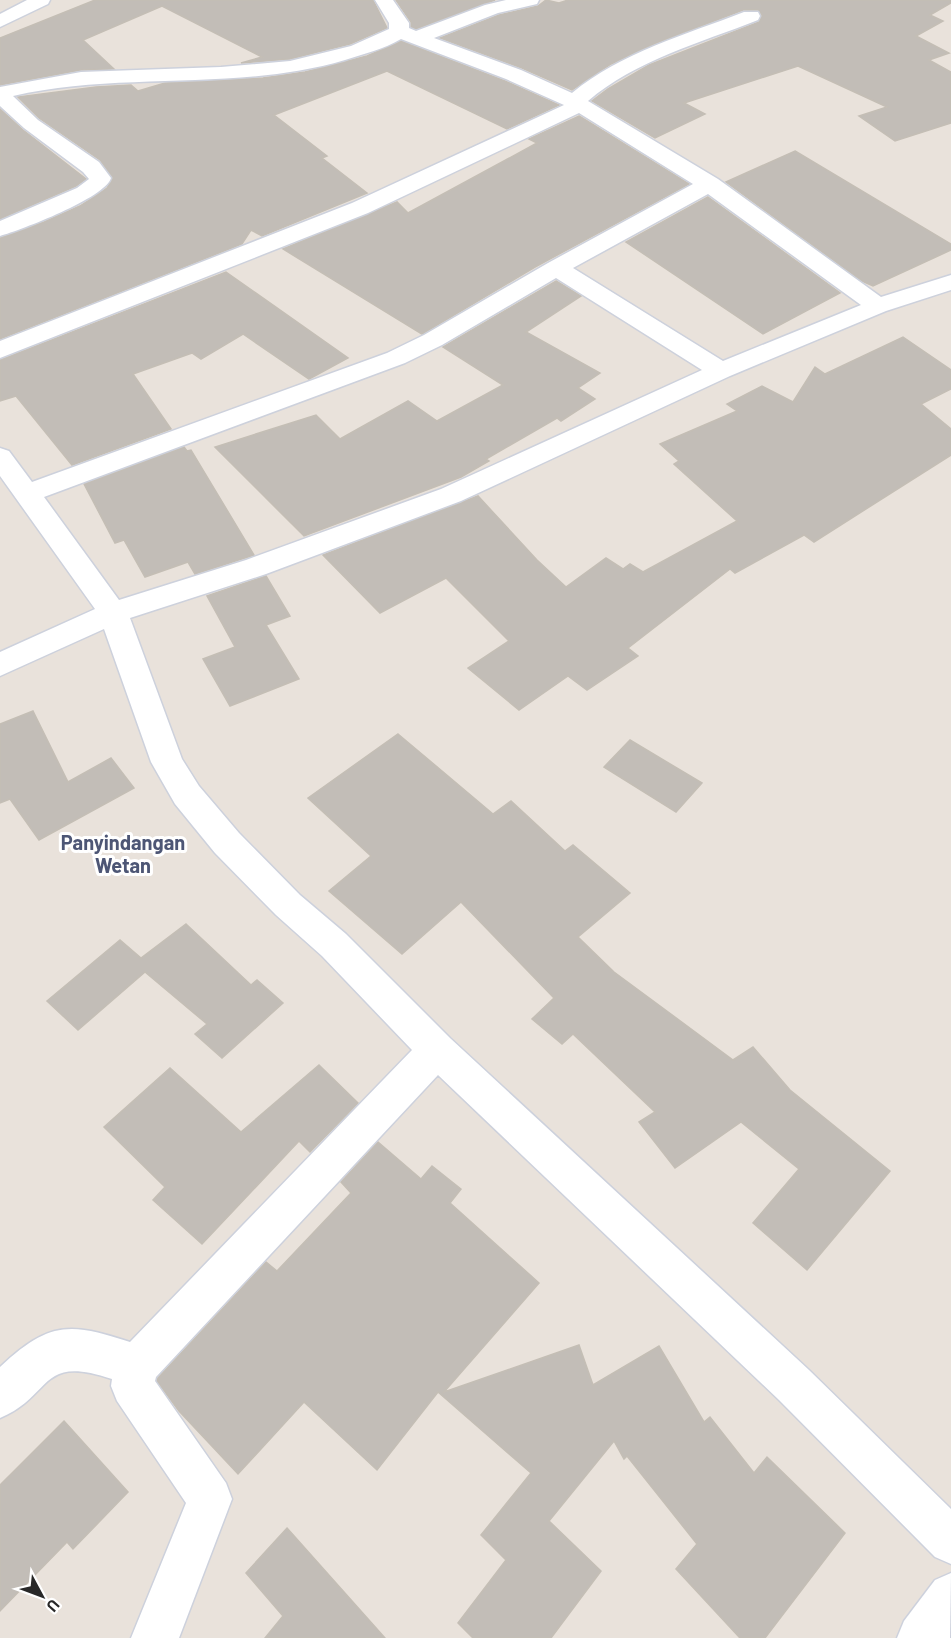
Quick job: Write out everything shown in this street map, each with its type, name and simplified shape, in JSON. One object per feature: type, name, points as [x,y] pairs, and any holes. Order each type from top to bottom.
[{"type":"street","points":[[0,21],[41,0]]},
{"type":"street","points":[[384,0],[408,34],[577,104],[710,184],[878,306]]},
{"type":"street","points":[[0,229],[85,193],[99,182],[100,178],[91,166],[16,112],[0,94],[49,82],[80,78],[221,73],[297,65],[330,59],[390,37],[531,0]]},
{"type":"street","points":[[0,350],[360,208],[577,104],[586,91],[623,69],[751,16]]},
{"type":"street","points":[[26,494],[396,358],[433,340],[556,268],[710,184]]},
{"type":"street","points":[[556,268],[721,371]]},
{"type":"street","points":[[0,665],[113,614],[256,567],[451,495],[721,371],[878,306],[951,282]]},
{"type":"street","points":[[0,457],[113,614],[166,762],[188,795],[227,843],[288,905],[334,945],[437,1050],[795,1385],[951,1541]]},
{"type":"street","points":[[155,1638],[210,1498],[132,1386],[137,1366],[437,1050]]},
{"type":"street","points":[[0,1396],[39,1361],[61,1350],[91,1351],[137,1366]]},
{"type":"street","points":[[921,1638],[951,1596]]},
{"type":"building","points":[[95,0],[373,0],[387,28],[350,44],[290,59],[241,63],[262,57],[162,6],[83,40],[114,69],[81,70],[0,85],[0,38]]},
{"type":"building","points":[[396,0],[495,0],[416,29],[411,27],[411,22]]},
{"type":"building","points":[[546,0],[559,3],[568,0],[951,0],[951,3],[930,15],[943,21],[916,36],[949,53],[929,60],[951,72],[951,123],[895,141],[859,116],[887,107],[798,66],[684,103],[705,114],[655,138],[592,101],[649,65],[759,22],[762,15],[758,10],[743,10],[654,44],[611,64],[572,90],[522,68],[440,38],[499,15],[538,6]]},
{"type":"building","points":[[401,41],[505,81],[559,105],[507,129],[387,71],[274,115],[327,156],[322,158],[367,193],[262,236],[251,230],[242,244],[0,339],[0,238],[80,206],[107,188],[113,178],[100,160],[39,118],[18,97],[131,85],[138,91],[165,83],[263,78],[305,72],[367,56]]},
{"type":"building","points":[[0,109],[86,179],[76,186],[0,219]]},
{"type":"building","points":[[579,116],[689,184],[535,267],[422,334],[283,249],[397,202],[408,213],[537,143],[529,139]]},
{"type":"building","points":[[795,151],[951,244],[951,250],[873,286],[862,281],[726,182]]},
{"type":"building","points":[[708,197],[840,293],[763,334],[626,242]]},
{"type":"building","points":[[226,272],[348,358],[309,379],[243,334],[201,359],[192,353],[133,374],[171,429],[72,465],[16,396],[0,401],[0,360]]},
{"type":"building","points":[[556,281],[581,296],[526,332],[600,373],[578,388],[595,399],[561,421],[557,418],[486,459],[489,461],[461,477],[304,536],[215,447],[316,415],[340,439],[408,401],[437,421],[503,385],[443,347]]},
{"type":"building","points":[[903,337],[951,370],[951,389],[921,404],[951,429],[951,455],[814,542],[804,535],[735,573],[730,569],[628,648],[638,656],[587,690],[568,676],[519,710],[468,668],[509,641],[446,578],[380,613],[323,555],[478,496],[537,560],[566,587],[606,558],[623,569],[630,564],[643,572],[737,521],[674,464],[679,461],[660,444],[737,411],[727,404],[762,386],[793,402],[815,367],[825,374]]},
{"type":"building","points":[[184,447],[187,451],[191,450],[254,555],[195,574],[188,562],[145,577],[124,540],[115,543],[84,484]]},
{"type":"building","points":[[266,576],[290,616],[266,625],[299,679],[230,706],[203,659],[235,647],[207,596]]},
{"type":"building","points":[[33,711],[68,782],[111,758],[134,788],[39,840],[10,799],[0,803],[0,724]]},
{"type":"building","points":[[398,734],[493,814],[511,801],[565,851],[573,845],[630,893],[578,937],[614,972],[733,1060],[753,1047],[790,1090],[890,1171],[807,1270],[753,1223],[799,1169],[741,1122],[675,1168],[639,1122],[655,1112],[573,1034],[562,1044],[532,1019],[554,998],[461,902],[402,954],[329,891],[371,856],[308,798]]},
{"type":"building","points":[[630,740],[702,783],[676,812],[604,767]]},
{"type":"building","points":[[186,924],[251,985],[257,980],[283,1003],[222,1058],[195,1034],[207,1024],[145,972],[78,1030],[47,1001],[120,940],[141,958]]},
{"type":"building","points":[[319,1065],[358,1103],[310,1152],[299,1141],[202,1244],[153,1200],[165,1187],[104,1127],[170,1068],[241,1132]]},
{"type":"building","points":[[378,1142],[421,1179],[432,1166],[461,1189],[450,1203],[539,1283],[444,1392],[579,1345],[593,1385],[659,1346],[704,1422],[710,1417],[754,1473],[767,1457],[845,1533],[765,1638],[740,1638],[676,1569],[697,1544],[627,1456],[624,1459],[614,1441],[549,1521],[601,1571],[551,1638],[473,1638],[458,1623],[506,1560],[481,1535],[531,1473],[438,1392],[377,1470],[304,1402],[238,1474],[179,1411],[157,1381],[158,1378],[266,1262],[277,1271],[351,1193],[341,1182]]},
{"type":"building","points":[[64,1421],[128,1492],[73,1549],[67,1542],[0,1611],[0,1485]]},
{"type":"building","points":[[287,1528],[385,1638],[265,1638],[283,1616],[246,1573]]},
{"type":"district","name":"Panyindangan Wetan","points":[[123,854]]}]
